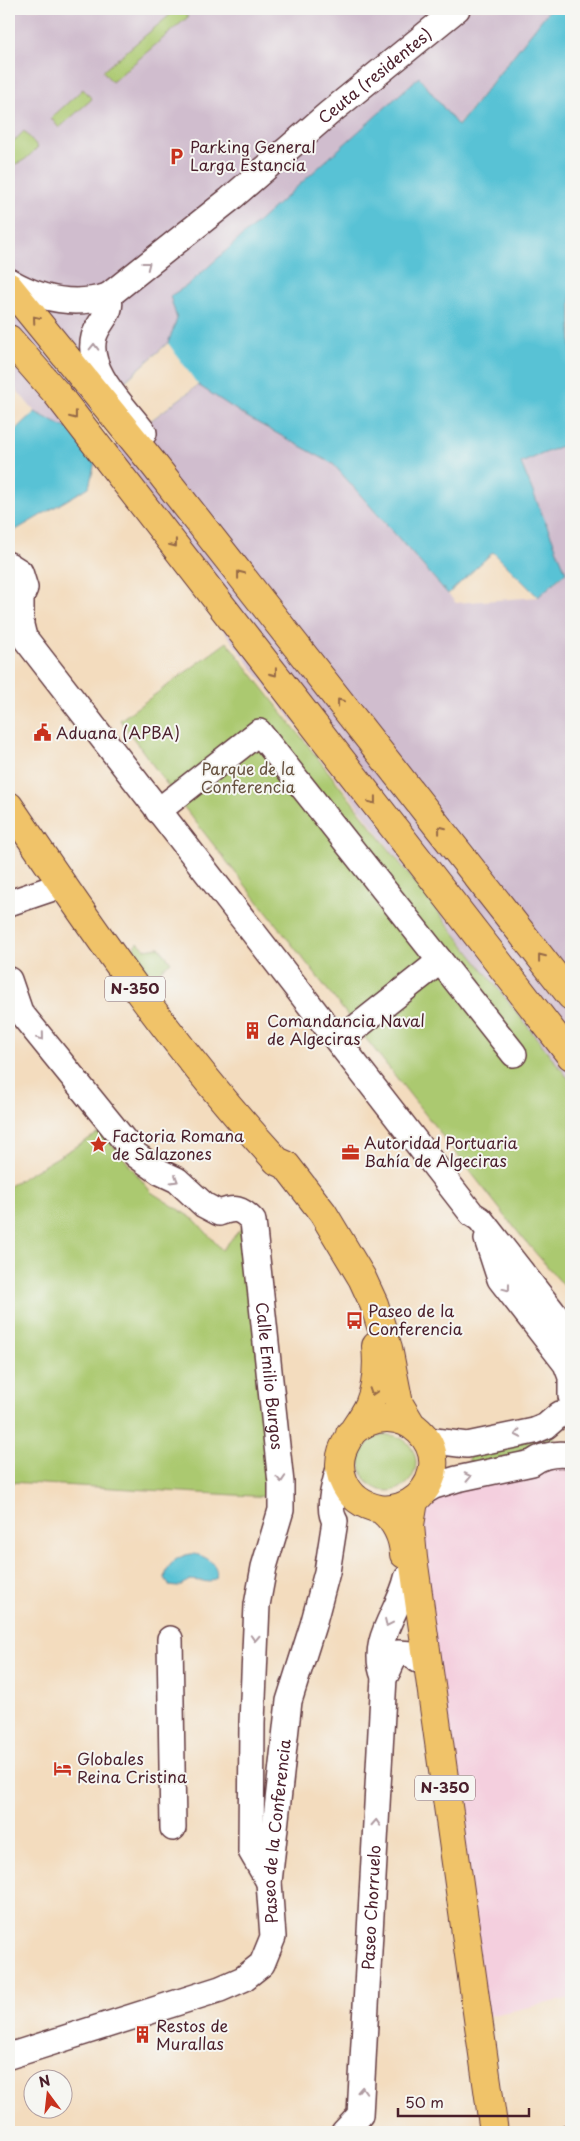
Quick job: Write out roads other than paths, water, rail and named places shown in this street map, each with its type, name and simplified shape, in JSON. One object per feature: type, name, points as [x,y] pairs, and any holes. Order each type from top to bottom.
[{"type":"main road","points":[[9,287],[155,466],[571,996]]},
{"type":"main road","points":[[10,345],[57,394],[571,1056]]},
{"type":"main road","name":"N-350","points":[[9,806],[62,885],[152,1012],[230,1110],[277,1161],[286,1165],[323,1213],[362,1278],[374,1304],[388,1348],[399,1404],[431,1451],[432,1473],[418,1497],[410,1525],[411,1544],[481,2078],[484,2132]]},
{"type":"main road","name":"N-350","points":[[277,1161],[278,1171],[315,1218],[341,1264],[375,1341],[378,1362],[376,1384],[369,1405],[344,1443],[340,1465],[344,1484],[350,1492],[389,1516],[398,1532],[404,1549],[418,1660],[481,2078],[494,2132]]},
{"type":"main road","points":[[350,1434],[358,1426],[379,1417],[401,1419],[419,1432]]},
{"type":"main road","points":[[374,1507],[404,1506],[418,1497]]},
{"type":"street","name":"Ceuta (residentes)","points":[[108,296],[229,200],[323,118],[457,9]]},
{"type":"street","points":[[9,281],[24,290],[54,301],[94,300],[108,296],[111,304],[109,311],[94,337],[93,350],[96,364],[105,381],[144,434],[155,466]]},
{"type":"street","points":[[9,565],[20,572],[25,588],[15,604],[21,625],[17,633],[339,1041],[472,1214],[480,1219],[556,1316],[557,1325],[571,1343]]},
{"type":"street","points":[[158,811],[259,732],[514,1054]]},
{"type":"street","points":[[9,903],[62,885]]},
{"type":"street","points":[[339,1041],[440,962]]},
{"type":"street","name":"Calle Emilio Burgos","points":[[9,980],[15,1015],[136,1155],[160,1172],[177,1180],[211,1209],[219,1213],[234,1208],[243,1210],[253,1222],[282,1483],[281,1510],[264,1567],[257,1605],[252,1725],[251,1851],[270,1882]]},
{"type":"street","points":[[418,1497],[440,1483],[532,1463],[540,1457],[571,1454],[560,1434],[568,1402],[571,1377],[566,1364],[500,1279],[490,1243],[473,1223],[472,1214]]},
{"type":"street","points":[[419,1432],[467,1445],[546,1426],[568,1402]]},
{"type":"street","name":"Paseo de la Conferencia","points":[[9,2056],[220,1989],[243,1979],[262,1964],[270,1949],[273,1924],[270,1882],[289,1701],[325,1581],[335,1521],[331,1516],[332,1504],[340,1465]]},
{"type":"street","points":[[335,1521],[352,1509],[374,1507]]},
{"type":"street","name":"Paseo Chorruelo","points":[[344,2132],[360,2115],[384,1677],[381,1670],[382,1637],[402,1597],[407,1578]]},
{"type":"street","points":[[170,1639],[173,1828]]},
{"type":"street","name":"Paseo Chorruelo","points":[[384,1677],[390,1671],[393,1658],[398,1654],[412,1654],[418,1660]]},
{"type":"water","points":[[550,9],[571,9],[571,442],[521,463],[566,572],[538,597],[493,552],[448,594],[333,464],[247,417],[198,385],[95,462],[89,487],[9,534],[9,436],[35,412],[70,430],[168,343],[177,319],[170,296],[188,285],[419,77],[458,126]]},
{"type":"water","points":[[196,1554],[210,1560],[217,1573],[216,1578],[210,1582],[190,1580],[177,1587],[170,1586],[165,1578],[170,1565],[177,1559]]},
{"type":"railway","points":[[548,2132],[571,2124]]},
{"type":"place","name":"Parking General Larga Estancia","points":[[176,156]]},
{"type":"place","name":"Aduana (APBA)","points":[[42,733]]},
{"type":"place","name":"Comandancia Naval de Algeciras","points":[[253,1030]]},
{"type":"place","name":"Factoria Romana de Salazones","points":[[98,1145]]},
{"type":"place","name":"Autoridad Portuaria Bahía de Algeciras","points":[[350,1152]]},
{"type":"place","name":"Paseo de la Conferencia","points":[[354,1320]]},
{"type":"place","name":"Globales Reina Cristina","points":[[63,1768]]},
{"type":"place","name":"Restos de Murallas","points":[[142,2035]]},
{"type":"park label","name":"Parque de la Conferencia","points":[[248,778]]}]
